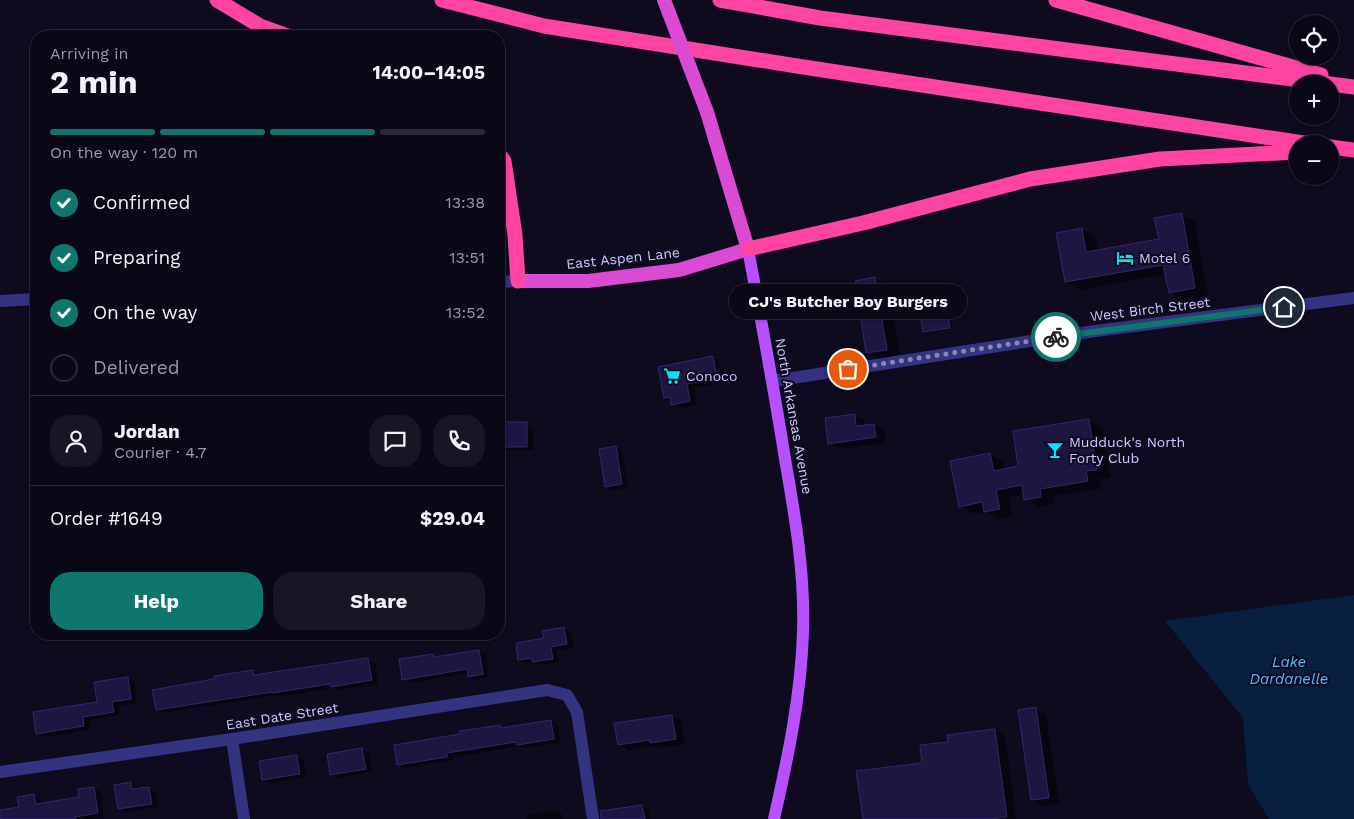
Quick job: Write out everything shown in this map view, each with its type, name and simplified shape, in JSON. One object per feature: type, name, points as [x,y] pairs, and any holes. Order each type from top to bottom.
[{"type":"highway","points":[[217,0],[260,26],[271,30]]},
{"type":"highway","points":[[442,0],[544,26],[1289,141]]},
{"type":"highway","name":"North Arkansas Avenue","points":[[664,0],[707,112],[748,249]]},
{"type":"highway","points":[[720,0],[820,18],[1354,85]]},
{"type":"highway","points":[[1056,0],[1354,85]]},
{"type":"highway","points":[[748,249],[863,223],[1030,179],[1160,159],[1289,152]]},
{"type":"highway","points":[[505,168],[514,226],[518,281]]},
{"type":"highway","name":"East Aspen Lane","points":[[518,281],[588,281],[679,270],[748,249]]},
{"type":"main road","name":"North Arkansas Avenue","points":[[748,249],[773,381],[798,537],[802,582],[803,631],[800,684],[793,732],[774,819]]},
{"type":"street","name":"East Aspen Lane","points":[[505,282],[518,281]]},
{"type":"street","name":"West Birch Street","points":[[773,381],[1095,331],[1354,298]]},
{"type":"street","points":[[0,301],[30,299]]},
{"type":"street","name":"East Date Street","points":[[0,772],[232,739],[547,690],[568,695],[577,712],[593,819]]},
{"type":"street","points":[[232,739],[244,819]]},
{"type":"water","name":"Lake Dardanelle","points":[[1354,595],[1354,819],[1269,819],[1248,784],[1243,718],[1165,621]]},
{"type":"building","name":"Motel 6","points":[[1182,213],[1195,288],[1169,293],[1163,265],[1065,282],[1056,233],[1082,228],[1086,252],[1159,239],[1154,218]]},
{"type":"building","points":[[875,277],[887,350],[866,353],[855,281]]},
{"type":"building","points":[[945,295],[950,328],[923,332],[918,300]]},
{"type":"building","points":[[713,356],[717,378],[687,384],[690,401],[671,405],[670,397],[664,398],[658,367]]},
{"type":"building","points":[[855,414],[856,426],[874,424],[876,437],[828,444],[825,418]]},
{"type":"building","name":"Mudduck's North Forty Club","points":[[1089,419],[1097,470],[1086,471],[1088,481],[1040,489],[1041,497],[1024,500],[1022,485],[996,490],[1000,509],[984,512],[982,502],[959,507],[950,461],[990,453],[994,471],[1018,466],[1013,431]]},
{"type":"building","points":[[505,422],[527,422],[527,447],[505,447]]},
{"type":"building","points":[[616,446],[622,484],[605,487],[599,449]]},
{"type":"building","points":[[564,627],[567,644],[551,647],[553,659],[532,662],[532,658],[518,660],[516,643],[544,638],[542,631]]},
{"type":"building","points":[[479,650],[483,674],[468,677],[467,669],[402,680],[399,659],[433,654],[434,657]]},
{"type":"building","points":[[368,658],[372,680],[331,687],[330,684],[156,710],[152,690],[214,679],[214,676],[253,670],[254,675]]},
{"type":"building","points":[[128,677],[131,699],[112,702],[114,712],[83,717],[84,726],[36,734],[33,712],[97,702],[94,682]]},
{"type":"building","points":[[1036,707],[1049,798],[1031,800],[1018,710]]},
{"type":"building","points":[[672,715],[676,739],[650,743],[650,740],[618,745],[614,723]]},
{"type":"building","points":[[551,720],[554,739],[517,745],[516,742],[447,753],[447,757],[397,765],[394,745],[460,734],[460,731],[500,725],[501,728]]},
{"type":"building","points":[[995,729],[1007,817],[989,819],[863,819],[856,771],[922,763],[920,745],[948,742],[947,735]]},
{"type":"building","points":[[362,748],[366,769],[330,775],[327,754]]},
{"type":"building","points":[[297,755],[300,774],[262,780],[259,761]]},
{"type":"building","points":[[131,782],[132,789],[149,787],[152,804],[118,809],[114,785]]},
{"type":"building","points":[[94,787],[98,813],[75,817],[76,819],[0,819],[0,810],[19,807],[17,797],[34,794],[36,804],[79,797],[78,789]]},
{"type":"building","points":[[642,805],[645,819],[601,819],[600,811]]},
{"type":"way so far","points":[[848,369],[1056,337]]},
{"type":"place","name":"Motel 6","points":[[1125,258]]},
{"type":"place","name":"CJ's Butcher Boy Burgers","points":[[848,369]]},
{"type":"place","name":"Conoco","points":[[672,376]]},
{"type":"place","name":"Mudduck's North Forty Club","points":[[1055,450]]},
{"type":"route","points":[[1056,337],[1284,307]]}]
